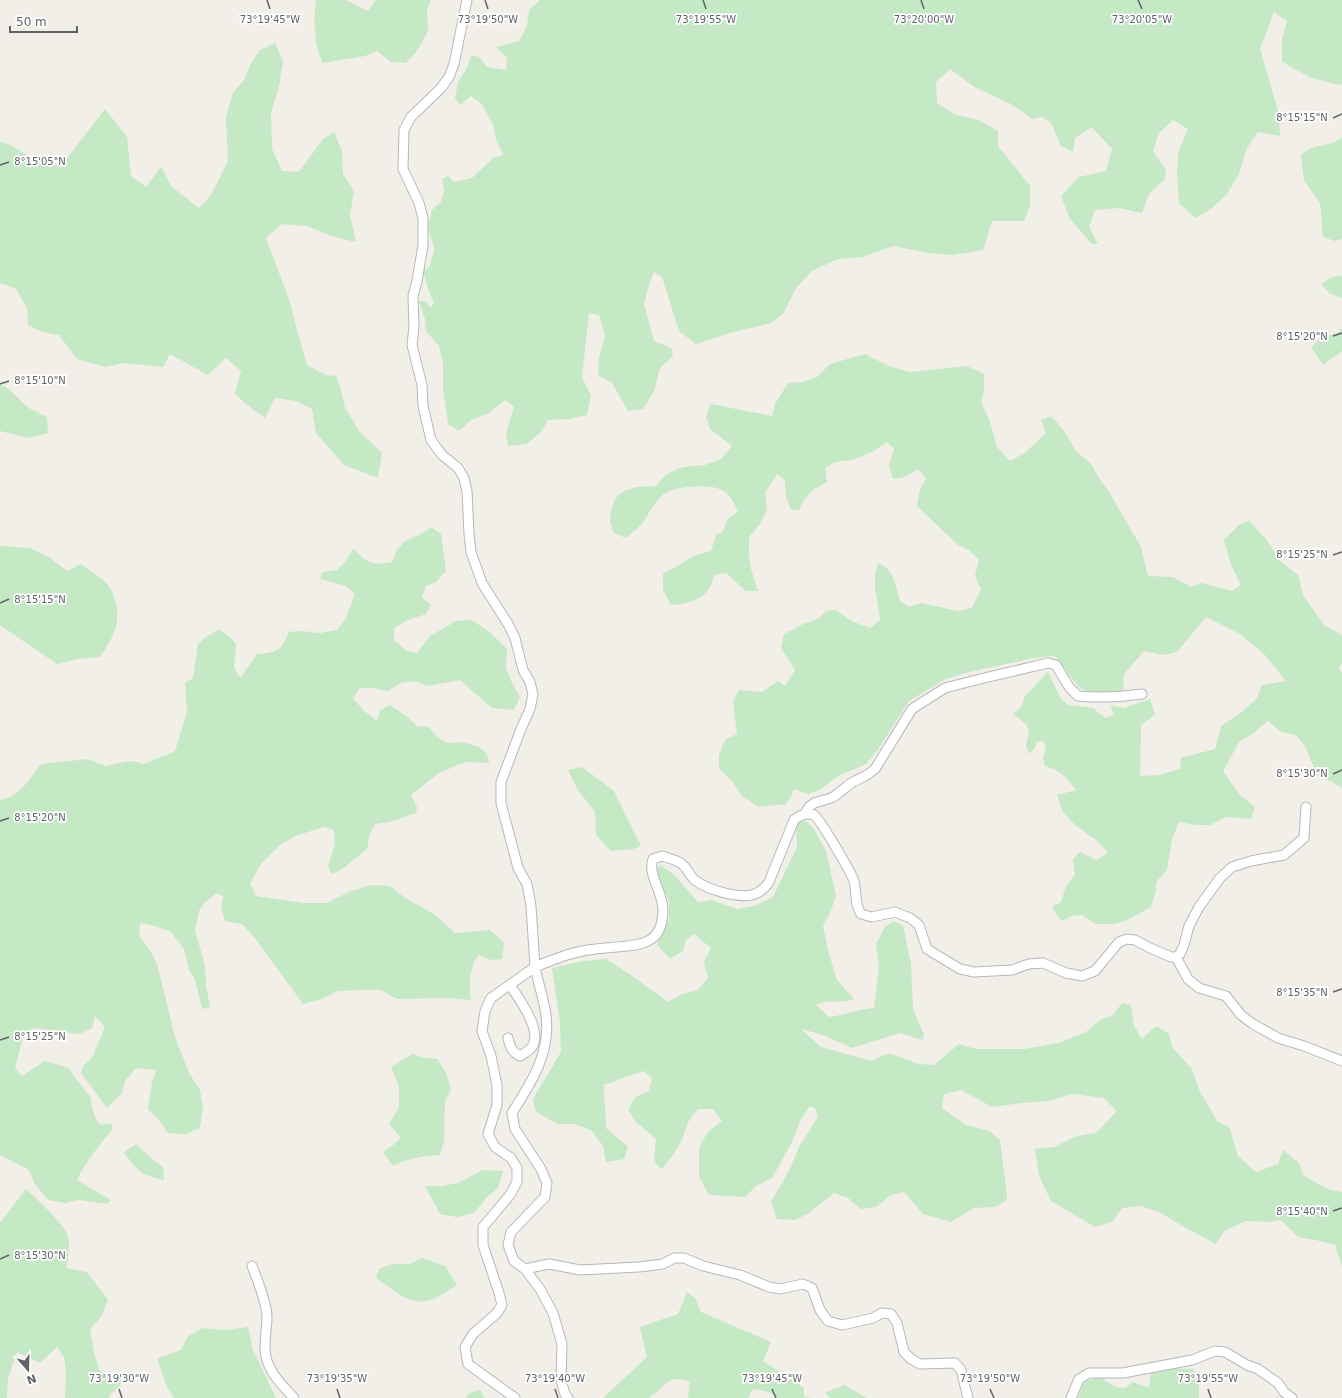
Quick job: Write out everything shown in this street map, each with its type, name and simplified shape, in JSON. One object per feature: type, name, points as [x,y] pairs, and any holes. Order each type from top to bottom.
[{"type":"street","points":[[466,0],[454,64],[449,77],[441,88],[411,117],[404,130],[404,169],[419,203],[423,218],[423,245],[413,296],[414,326],[412,345],[422,386],[423,406],[432,440],[442,455],[458,468],[464,478],[467,491],[468,534],[471,552],[482,583],[508,624],[515,638],[523,670],[530,682],[533,694],[530,710],[521,729],[501,782],[501,803],[518,868],[527,884],[531,906],[535,967],[546,1016],[546,1045],[534,1078],[512,1113],[515,1129],[541,1169],[547,1182],[545,1197],[511,1232],[508,1245],[514,1261],[525,1269],[554,1313],[562,1344],[561,1380],[565,1394],[568,1398]]},
{"type":"street","points":[[805,814],[808,807],[815,802],[834,796],[855,781],[866,777],[874,769],[912,708],[945,688],[1048,662],[1056,665],[1070,687],[1078,696],[1102,698],[1142,694]]},
{"type":"street","points":[[515,1398],[468,1364],[465,1347],[473,1334],[497,1313],[502,1304],[483,1244],[483,1227],[510,1195],[517,1182],[517,1168],[510,1158],[494,1148],[488,1134],[497,1104],[497,1085],[482,1031],[485,1011],[491,998],[535,967],[587,950],[639,944],[648,941],[657,935],[660,930],[663,911],[661,894],[650,866],[653,859],[662,856],[682,864],[695,880],[708,887],[727,894],[753,894],[764,888],[769,882],[794,820],[805,814],[814,816],[820,823],[853,879],[856,889],[856,907],[861,914],[872,917],[895,912],[910,918],[919,925],[927,949],[960,969],[974,972],[1012,970],[1029,964],[1043,963],[1066,972],[1082,976],[1096,971],[1119,942],[1127,939],[1135,940],[1171,957],[1176,957],[1180,954],[1189,926],[1199,907],[1220,878],[1232,867],[1250,861],[1284,855],[1304,838],[1306,807]]},
{"type":"street","points":[[1176,957],[1188,979],[1199,988],[1226,996],[1242,1015],[1252,1024],[1278,1038],[1304,1046],[1342,1061]]},
{"type":"street","points":[[508,1038],[514,1053],[520,1056],[533,1046],[534,1035],[532,1021],[510,985]]},
{"type":"street","points":[[525,1269],[549,1264],[580,1270],[639,1267],[663,1264],[674,1258],[684,1258],[703,1266],[740,1275],[769,1287],[780,1289],[803,1284],[812,1288],[820,1310],[828,1321],[842,1325],[866,1320],[882,1313],[891,1314],[897,1323],[904,1352],[911,1359],[920,1364],[955,1363],[961,1370],[968,1398]]},
{"type":"street","points":[[252,1266],[259,1282],[267,1315],[265,1333],[266,1357],[274,1375],[294,1398]]},
{"type":"street","points":[[1071,1398],[1079,1379],[1089,1373],[1123,1373],[1192,1360],[1215,1351],[1225,1352],[1247,1365],[1258,1369],[1278,1383],[1284,1392],[1292,1398]]},
{"type":"green space","points":[[316,0],[346,0],[368,11],[376,0],[431,0],[427,9],[428,31],[417,51],[406,63],[391,62],[377,51],[365,56],[323,63],[318,49],[315,32]]},
{"type":"green space","points":[[540,0],[1342,0],[1342,84],[1340,85],[1311,78],[1282,62],[1282,40],[1287,21],[1274,12],[1260,49],[1279,114],[1280,136],[1258,132],[1247,148],[1239,174],[1227,194],[1212,208],[1195,218],[1179,203],[1177,174],[1178,153],[1188,129],[1173,120],[1159,133],[1153,151],[1166,170],[1165,179],[1149,194],[1142,213],[1119,208],[1095,210],[1089,227],[1098,244],[1092,244],[1070,219],[1061,196],[1079,177],[1106,171],[1112,149],[1092,127],[1075,138],[1073,152],[1061,146],[1051,123],[1042,117],[1032,119],[1009,103],[976,88],[950,69],[936,82],[937,103],[956,115],[979,120],[998,131],[998,146],[1030,186],[1030,206],[1024,221],[992,221],[983,250],[953,255],[929,253],[893,246],[863,257],[838,259],[812,271],[796,288],[783,314],[771,323],[730,333],[696,344],[679,331],[662,277],[654,272],[644,304],[654,341],[671,348],[673,356],[660,368],[654,391],[643,409],[628,411],[612,383],[598,375],[599,358],[605,336],[599,315],[589,313],[582,377],[591,396],[587,415],[569,419],[548,420],[541,432],[527,444],[508,446],[506,433],[514,407],[505,400],[489,413],[471,420],[459,431],[448,424],[443,388],[443,363],[439,346],[426,331],[425,319],[419,301],[425,301],[431,308],[434,303],[428,289],[423,270],[429,268],[434,251],[434,246],[428,230],[432,210],[441,202],[444,191],[442,179],[448,176],[454,182],[472,178],[493,158],[504,155],[496,140],[494,127],[482,104],[471,96],[460,105],[455,98],[458,82],[467,68],[471,55],[479,57],[487,67],[506,70],[507,58],[496,47],[519,41],[527,26],[529,10]]},
{"type":"green space","points":[[275,43],[283,61],[279,87],[271,113],[272,149],[282,171],[299,172],[323,139],[334,132],[342,151],[343,174],[354,191],[350,215],[356,242],[334,237],[307,226],[282,224],[266,238],[290,302],[307,365],[326,375],[336,376],[345,408],[360,432],[382,453],[378,478],[344,465],[316,433],[312,409],[296,401],[275,398],[265,418],[246,404],[235,394],[241,371],[226,358],[208,375],[170,354],[163,367],[124,363],[106,367],[77,359],[59,335],[42,332],[28,325],[27,308],[16,289],[0,283],[0,141],[10,145],[40,163],[61,166],[105,109],[127,137],[131,176],[146,187],[161,167],[172,187],[199,208],[211,195],[228,161],[226,117],[233,93],[244,80],[251,64],[260,50]]},
{"type":"green space","points":[[1342,137],[1342,239],[1335,241],[1323,237],[1320,203],[1304,180],[1301,155],[1311,148],[1332,143]]},
{"type":"green space","points":[[1342,276],[1342,298],[1330,294],[1321,284],[1332,277]]},
{"type":"green space","points":[[1342,328],[1342,351],[1323,365],[1311,347],[1322,337],[1338,333]]},
{"type":"green space","points":[[865,354],[891,367],[910,372],[967,366],[984,374],[984,391],[981,402],[990,422],[997,447],[1010,461],[1026,452],[1046,433],[1041,420],[1051,416],[1064,431],[1076,451],[1092,465],[1108,490],[1141,547],[1148,576],[1173,577],[1191,587],[1202,583],[1232,591],[1241,585],[1231,565],[1224,540],[1240,524],[1249,521],[1266,539],[1280,561],[1298,575],[1303,595],[1324,625],[1342,635],[1342,663],[1339,669],[1342,673],[1342,788],[1317,775],[1305,746],[1296,735],[1281,732],[1268,721],[1239,742],[1223,771],[1240,795],[1255,807],[1251,819],[1226,817],[1210,825],[1196,825],[1179,822],[1172,839],[1167,870],[1157,881],[1151,907],[1116,924],[1096,924],[1082,915],[1072,916],[1061,921],[1052,907],[1061,902],[1066,886],[1075,874],[1073,859],[1080,852],[1097,860],[1108,852],[1096,840],[1075,825],[1063,812],[1057,795],[1076,790],[1063,775],[1045,766],[1043,757],[1046,748],[1044,741],[1037,742],[1034,749],[1029,754],[1026,745],[1029,732],[1026,724],[1013,714],[1021,707],[1025,696],[1048,672],[1061,699],[1068,705],[1093,708],[1105,718],[1114,715],[1110,705],[1124,708],[1150,699],[1155,715],[1141,725],[1140,776],[1159,775],[1180,769],[1181,758],[1215,749],[1221,726],[1242,712],[1257,698],[1262,685],[1286,681],[1264,654],[1240,634],[1206,617],[1177,652],[1163,655],[1144,651],[1124,674],[1123,693],[1093,695],[1078,686],[1055,656],[1034,658],[969,672],[946,679],[909,701],[877,751],[866,764],[838,776],[821,789],[808,794],[794,789],[786,804],[759,807],[742,796],[731,780],[719,769],[719,755],[725,740],[737,734],[733,702],[739,690],[762,692],[778,681],[785,686],[795,670],[781,648],[784,634],[803,624],[818,619],[826,611],[835,610],[854,622],[870,628],[880,620],[875,587],[875,575],[878,563],[888,569],[896,584],[900,601],[909,607],[921,603],[958,611],[972,608],[981,589],[975,576],[979,560],[969,550],[958,545],[917,506],[920,490],[926,478],[918,469],[905,477],[893,479],[889,465],[894,449],[887,442],[872,452],[852,460],[835,462],[825,468],[827,482],[810,493],[804,500],[799,510],[791,510],[786,497],[785,480],[777,474],[765,493],[767,510],[760,524],[749,537],[751,569],[758,591],[746,591],[726,573],[714,575],[711,585],[706,592],[702,596],[688,603],[671,605],[663,590],[663,574],[693,556],[711,551],[716,535],[723,532],[728,519],[738,512],[730,496],[722,490],[711,487],[694,486],[678,488],[667,492],[656,502],[640,525],[626,538],[614,533],[610,515],[618,495],[623,492],[629,489],[656,486],[665,475],[683,467],[705,465],[721,459],[732,446],[710,429],[706,416],[711,404],[772,416],[775,404],[788,383],[802,382],[817,377],[830,364]]},
{"type":"green space","points":[[0,384],[9,389],[27,407],[47,417],[48,433],[29,438],[0,431]]},
{"type":"green space","points":[[431,527],[441,534],[446,571],[436,582],[426,586],[422,597],[431,605],[426,614],[408,620],[394,628],[394,640],[407,651],[417,653],[430,636],[456,621],[472,620],[492,634],[507,649],[506,668],[520,697],[514,710],[492,708],[460,680],[427,686],[415,681],[401,683],[388,691],[372,688],[360,688],[353,698],[364,711],[377,721],[380,710],[390,705],[417,726],[429,727],[437,737],[448,743],[462,742],[479,747],[487,754],[489,763],[465,762],[439,773],[411,795],[417,807],[416,813],[390,822],[375,824],[370,834],[367,849],[342,869],[332,874],[328,866],[335,844],[334,830],[324,827],[295,836],[280,845],[261,864],[250,883],[256,896],[303,903],[327,903],[351,891],[371,885],[390,886],[405,898],[434,914],[455,933],[490,930],[504,943],[502,959],[491,960],[478,955],[470,977],[471,1000],[449,998],[397,999],[381,990],[361,990],[338,991],[319,1000],[303,1004],[255,938],[242,924],[225,921],[221,907],[223,896],[217,893],[205,902],[199,911],[195,931],[205,965],[206,986],[210,1007],[202,1009],[195,979],[189,970],[184,949],[171,932],[152,925],[140,923],[139,936],[150,950],[157,964],[175,1037],[189,1073],[200,1090],[203,1108],[200,1128],[186,1134],[168,1133],[158,1119],[148,1109],[152,1083],[156,1070],[136,1068],[125,1081],[122,1093],[107,1108],[81,1073],[83,1066],[92,1058],[105,1027],[95,1016],[92,1028],[80,1034],[33,1028],[23,1037],[15,1068],[22,1076],[45,1061],[69,1068],[90,1096],[94,1115],[100,1125],[111,1123],[113,1129],[93,1153],[77,1180],[111,1200],[107,1204],[79,1200],[65,1203],[48,1200],[35,1184],[29,1170],[0,1155],[0,800],[13,795],[24,786],[41,764],[88,759],[105,766],[131,761],[144,764],[175,751],[187,712],[185,683],[193,678],[198,644],[207,636],[219,630],[229,636],[236,644],[234,668],[240,678],[257,654],[269,653],[278,650],[289,632],[301,631],[320,633],[337,630],[346,618],[355,594],[346,586],[320,579],[323,572],[337,570],[345,562],[353,549],[362,558],[370,562],[379,564],[392,562],[397,550],[405,541],[423,533]]},
{"type":"green space","points":[[0,546],[30,548],[50,558],[67,571],[81,564],[108,585],[116,604],[117,622],[110,640],[99,657],[78,659],[57,664],[0,625]]},
{"type":"green space","points":[[582,767],[614,791],[641,846],[633,849],[611,851],[596,835],[595,812],[578,790],[568,770]]},
{"type":"green space","points":[[806,821],[814,829],[826,851],[836,896],[830,913],[823,926],[829,954],[837,980],[854,999],[849,1001],[830,1001],[816,1005],[829,1017],[874,1008],[879,966],[876,944],[885,927],[893,921],[903,925],[911,964],[913,1010],[924,1034],[922,1040],[900,1033],[852,1048],[823,1035],[801,1029],[821,1047],[872,1061],[889,1053],[918,1064],[934,1065],[959,1044],[976,1049],[1024,1049],[1059,1043],[1086,1032],[1100,1020],[1113,1015],[1122,1003],[1131,1005],[1134,1026],[1142,1039],[1156,1026],[1169,1034],[1172,1047],[1192,1069],[1199,1090],[1217,1121],[1230,1128],[1238,1156],[1256,1172],[1278,1164],[1283,1150],[1299,1163],[1303,1175],[1327,1189],[1342,1192],[1342,1266],[1335,1245],[1298,1237],[1281,1220],[1269,1222],[1246,1221],[1224,1231],[1216,1244],[1159,1212],[1140,1206],[1122,1208],[1112,1222],[1095,1227],[1051,1201],[1039,1176],[1035,1149],[1054,1147],[1077,1136],[1096,1133],[1117,1111],[1104,1098],[1072,1094],[1049,1101],[992,1107],[961,1090],[944,1094],[942,1108],[966,1125],[989,1131],[1000,1140],[1007,1200],[995,1207],[973,1208],[951,1222],[923,1214],[904,1192],[891,1195],[876,1207],[860,1209],[848,1198],[834,1193],[809,1213],[795,1220],[777,1219],[771,1202],[790,1169],[799,1147],[818,1117],[816,1109],[810,1106],[800,1121],[792,1142],[772,1178],[756,1186],[745,1197],[709,1195],[699,1176],[699,1147],[708,1132],[722,1121],[713,1109],[698,1109],[688,1122],[682,1140],[673,1155],[662,1169],[654,1162],[656,1139],[636,1122],[628,1110],[635,1097],[649,1091],[652,1077],[643,1071],[604,1085],[606,1128],[628,1147],[624,1159],[606,1162],[603,1146],[592,1131],[575,1124],[558,1124],[536,1112],[533,1099],[561,1052],[560,1023],[552,968],[583,961],[606,959],[668,1002],[682,994],[698,990],[708,978],[704,962],[711,948],[694,934],[686,940],[683,951],[670,959],[657,945],[669,919],[669,900],[655,872],[660,865],[673,874],[698,902],[712,900],[737,909],[754,906],[773,897],[797,847],[796,830],[799,822]]},
{"type":"green space","points":[[413,1054],[424,1058],[437,1059],[446,1073],[451,1089],[445,1102],[444,1141],[440,1155],[416,1158],[393,1166],[383,1152],[401,1138],[389,1124],[399,1107],[399,1086],[391,1067]]},
{"type":"green space","points":[[136,1144],[163,1167],[164,1180],[145,1174],[132,1164],[124,1152]]},
{"type":"green space","points":[[483,1170],[503,1171],[498,1188],[487,1197],[474,1213],[457,1217],[440,1214],[425,1186],[442,1186],[458,1183]]},
{"type":"green space","points":[[26,1189],[50,1212],[66,1231],[69,1244],[67,1268],[87,1272],[108,1300],[101,1317],[90,1329],[94,1354],[100,1371],[122,1380],[109,1398],[65,1398],[66,1373],[64,1357],[57,1347],[40,1363],[17,1352],[8,1378],[7,1398],[0,1398],[0,1223]]},
{"type":"green space","points":[[422,1258],[445,1266],[457,1285],[434,1298],[419,1302],[406,1298],[376,1278],[379,1269],[392,1264],[410,1264]]},
{"type":"green space","points":[[687,1292],[695,1298],[701,1312],[771,1342],[763,1361],[804,1388],[804,1396],[810,1398],[778,1398],[769,1392],[753,1389],[748,1398],[688,1398],[690,1382],[677,1379],[668,1382],[649,1398],[603,1398],[647,1357],[640,1327],[678,1314]]},
{"type":"green space","points":[[248,1327],[253,1350],[276,1398],[174,1398],[167,1387],[157,1359],[181,1350],[188,1336],[203,1328],[225,1330]]},
{"type":"green space","points":[[1172,1368],[1193,1369],[1199,1380],[1199,1398],[1078,1398],[1084,1382],[1100,1377],[1115,1387],[1125,1388],[1133,1382],[1149,1388],[1151,1373]]},
{"type":"green space","points":[[844,1385],[867,1398],[831,1398],[825,1393]]},
{"type":"green space","points":[[480,1390],[485,1398],[466,1398],[469,1393]]}]
